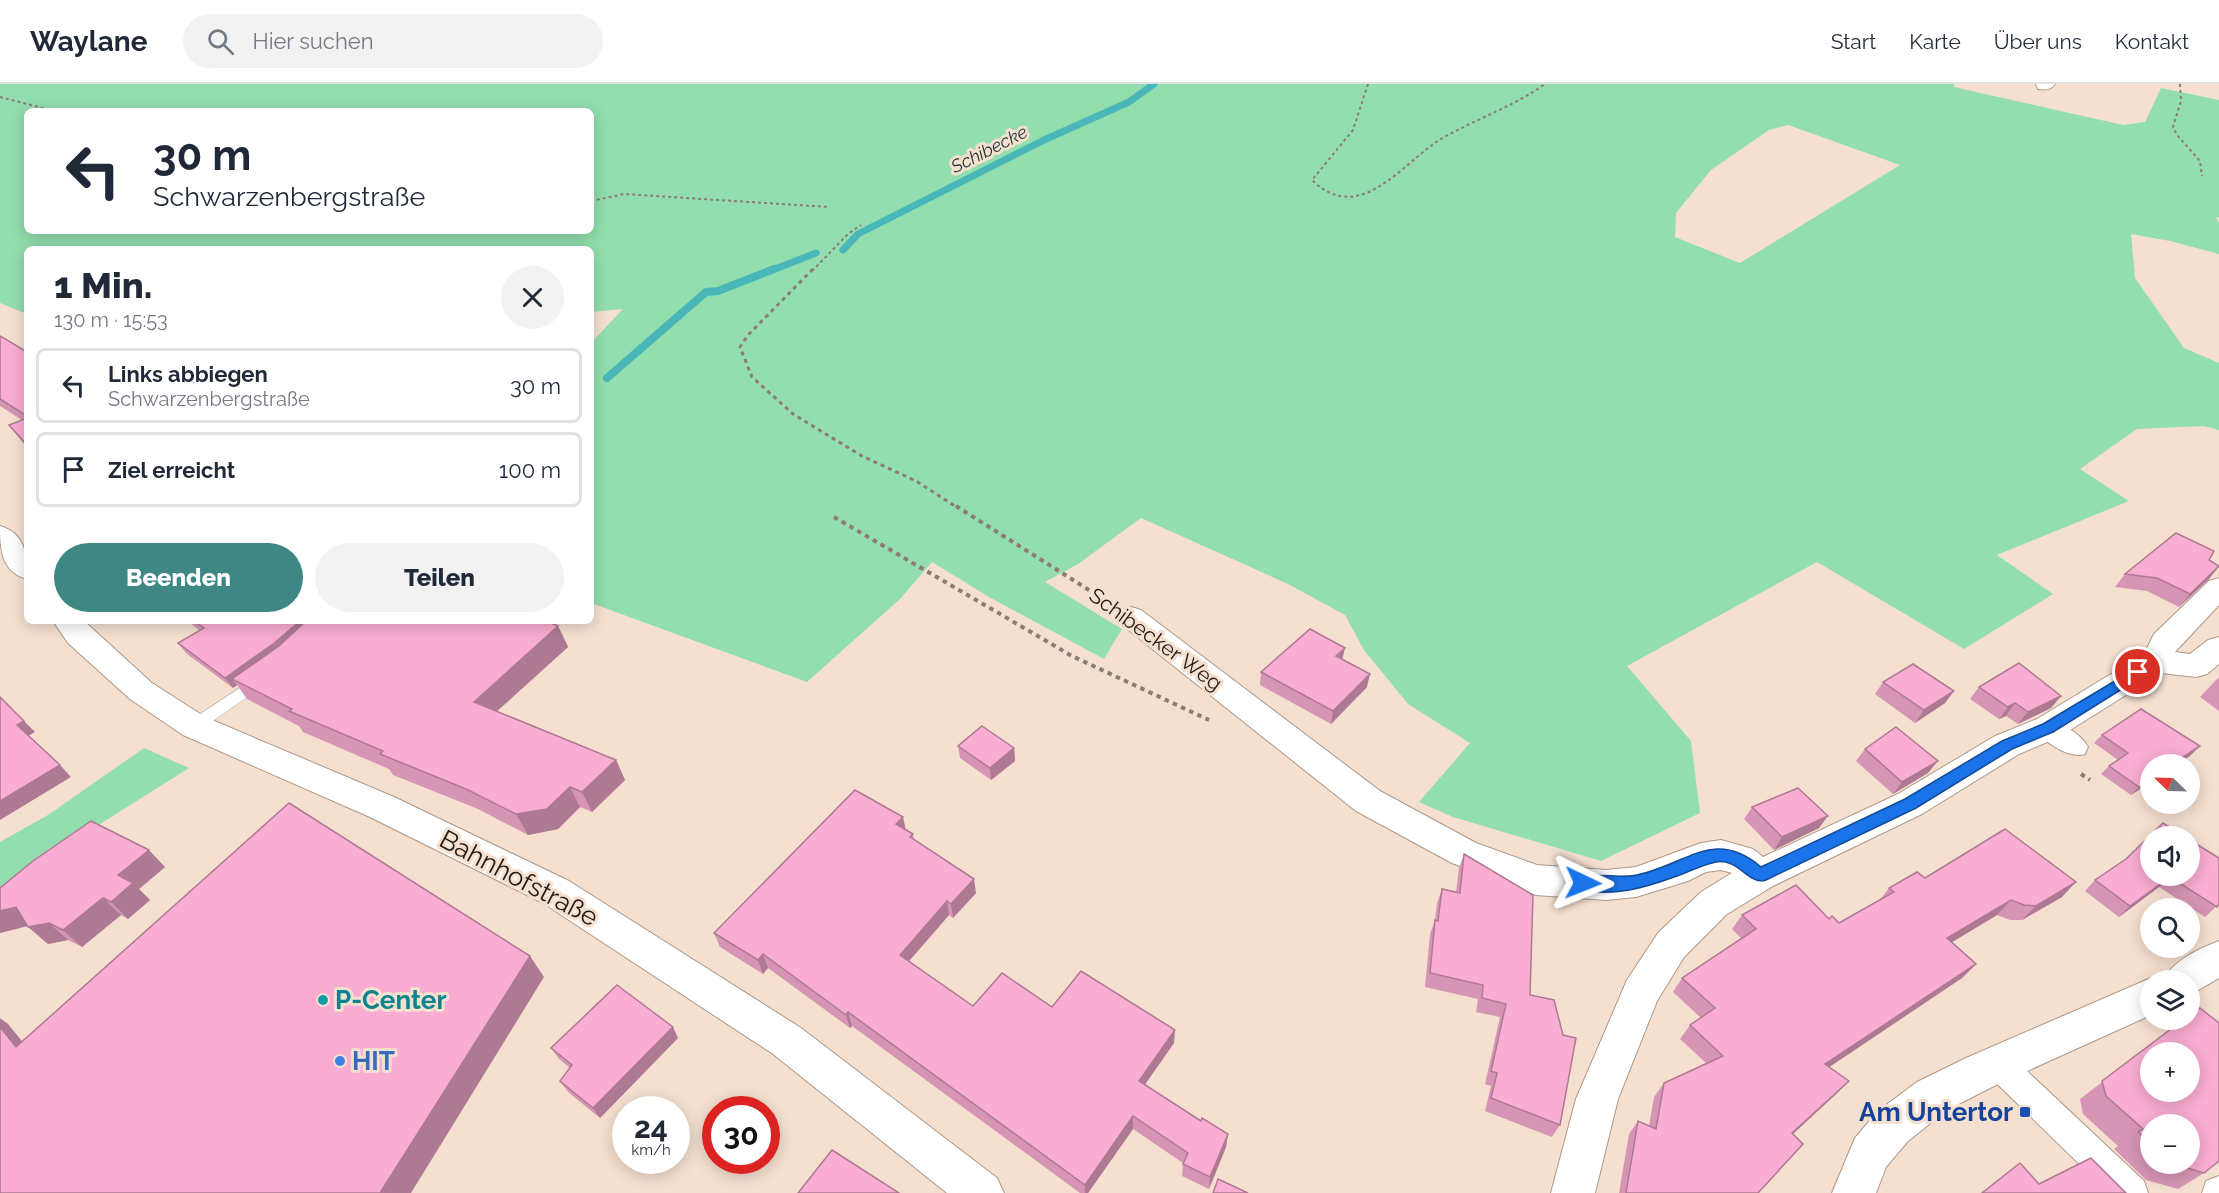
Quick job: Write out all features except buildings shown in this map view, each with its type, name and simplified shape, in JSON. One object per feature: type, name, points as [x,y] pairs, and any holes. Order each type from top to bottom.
[{"type":"street","points":[[0,535],[24,566]]},
{"type":"street","points":[[1573,1193],[1597,1099],[1641,992],[1671,945],[1714,903],[1760,875],[1910,804],[2007,745],[2048,728],[2156,661],[2165,642],[2219,588]]},
{"type":"street","name":"Schibecker Weg","points":[[1131,617],[1368,801],[1464,853],[1536,880],[1606,885],[1636,882],[1675,870],[1701,858],[1721,855],[1740,859],[1760,875]]},
{"type":"street","name":"Bahnhofstraße","points":[[70,624],[79,636],[141,692],[194,726],[382,807],[556,892],[787,1041],[982,1193]]},
{"type":"street","points":[[2156,661],[2196,666],[2219,648]]},
{"type":"street","points":[[2048,728],[2076,747]]},
{"type":"street","points":[[2200,970],[2219,958]]},
{"type":"street","points":[[1854,1193],[1870,1153],[1893,1126],[1932,1096],[2140,1001]]},
{"type":"street","points":[[1999,1065],[2132,1193]]},
{"type":"lane","points":[[194,726],[269,674]]},
{"type":"path","points":[[1368,84],[1353,130],[1312,180],[1324,192],[1353,196],[1380,189],[1442,138],[1527,99],[1545,84]]},
{"type":"path","points":[[2180,84],[2179,113],[2173,127],[2177,135],[2200,161],[2202,176]]},
{"type":"path","points":[[0,97],[42,108]]},
{"type":"path","points":[[594,200],[624,194],[829,207]]},
{"type":"path","name":"Schibecker Weg","points":[[861,225],[848,234],[749,334],[740,347],[752,377],[793,414],[862,456],[916,481],[1054,566],[1131,617]]},
{"type":"path","points":[[834,517],[1062,650],[1219,724]]},
{"type":"green space","points":[[0,84],[1954,84],[1954,87],[2123,125],[2145,122],[2161,88],[2219,100],[2219,217],[2216,218],[2219,223],[2219,254],[2170,241],[2131,234],[2135,278],[2184,348],[2219,363],[2219,430],[2204,426],[2137,429],[2080,469],[2129,501],[1997,555],[2053,594],[1964,649],[1817,562],[1627,666],[1691,741],[1700,813],[1601,861],[1453,817],[1419,802],[1470,743],[1408,704],[1364,650],[1345,615],[1288,584],[1141,518],[1078,564],[1045,582],[1122,629],[1104,659],[989,597],[932,562],[900,599],[807,682],[594,604],[594,340],[623,309],[594,312],[594,246],[24,246],[24,313],[0,303]],"holes":[[[1788,125],[1900,165],[1740,263],[1675,237],[1676,213],[1711,170],[1769,130]]]},
{"type":"green space","points":[[144,748],[189,768],[0,887],[0,842],[48,815]]},
{"type":"waterway","name":"Schibecke","points":[[843,250],[858,234],[1044,140],[1129,102],[1154,84]]},
{"type":"waterway","name":"Schibecke","points":[[770,271],[816,253]]},
{"type":"waterway","name":"Schibecke","points":[[607,378],[706,292],[718,291],[774,269]]},
{"type":"place","name":"P-Center","points":[[323,1000]]},
{"type":"place","name":"HIT","points":[[340,1061]]},
{"type":"place","name":"Am Untertor","points":[[2025,1112]]},
{"type":"route","points":[[1583,883],[1606,885],[1636,882],[1675,870],[1701,858],[1721,855],[1740,859],[1760,875],[1910,804],[2007,745],[2048,728],[2138,672]]}]
